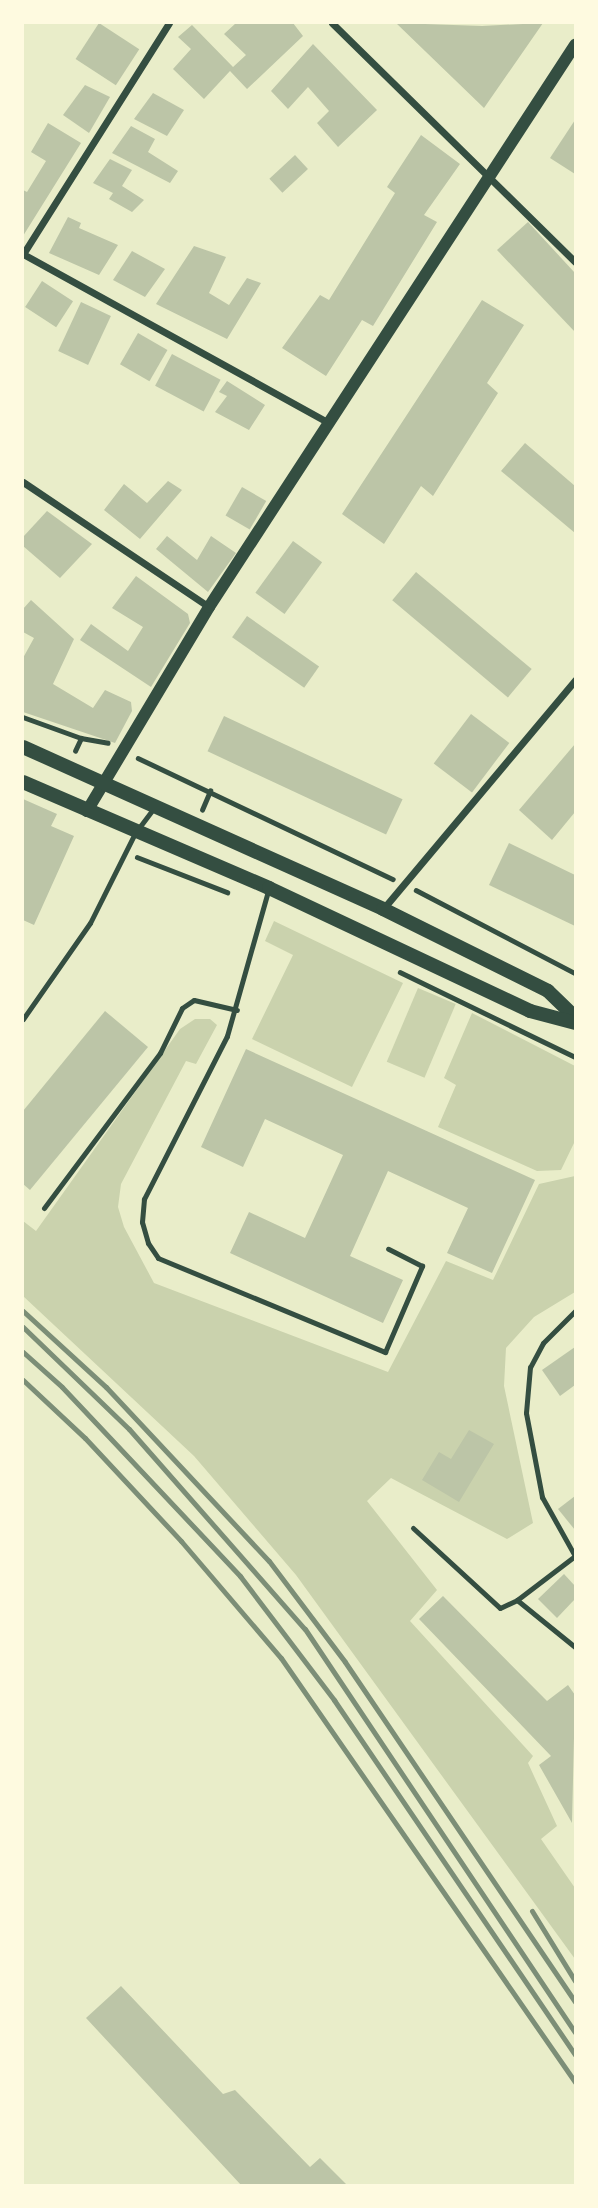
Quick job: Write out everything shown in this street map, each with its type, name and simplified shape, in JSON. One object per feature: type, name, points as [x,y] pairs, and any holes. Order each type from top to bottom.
[{"type":"main road","points":[[23,747],[383,909],[548,991],[575,1017]]},
{"type":"main road","points":[[23,782],[135,833],[268,888],[530,1012],[575,1023]]},
{"type":"street","points":[[169,23],[23,254],[327,422]]},
{"type":"street","points":[[332,23],[487,180],[575,262]]},
{"type":"street","points":[[87,811],[209,607],[575,45]]},
{"type":"street","points":[[23,482],[209,607]]},
{"type":"street","points":[[383,909],[575,680]]},
{"type":"lane","points":[[23,1019],[90,923],[135,833],[156,806]]},
{"type":"lane","points":[[268,888],[237,1010],[151,1180],[142,1222],[148,1243],[158,1258],[385,1352],[422,1266],[388,1249]]},
{"type":"lane","points":[[44,1208],[160,1053],[182,1007],[194,1000],[237,1010]]},
{"type":"lane","points":[[413,1528],[500,1608],[517,1600],[575,1556],[542,1497],[526,1413],[530,1367],[543,1343],[575,1311]]},
{"type":"lane","points":[[517,1600],[575,1647]]},
{"type":"path","points":[[23,717],[81,738],[101,740],[404,884],[575,972]]},
{"type":"path","points":[[68,765],[81,738]]},
{"type":"path","points":[[125,852],[263,906]]},
{"type":"path","points":[[388,967],[575,1057]]},
{"type":"green space","points":[[274,921],[403,983],[352,1087],[252,1039],[293,955],[265,941]]},
{"type":"green space","points":[[418,988],[456,1004],[424,1078],[387,1062]]},
{"type":"green space","points":[[472,1013],[575,1066],[575,1141],[561,1170],[537,1171],[438,1127],[456,1085],[444,1078]]},
{"type":"green space","points":[[195,1019],[210,1019],[217,1025],[196,1064],[186,1061],[121,1184],[118,1207],[124,1227],[154,1283],[388,1372],[446,1261],[493,1280],[539,1184],[575,1176],[575,1292],[534,1317],[506,1348],[504,1386],[533,1523],[507,1539],[391,1478],[367,1501],[437,1590],[410,1621],[533,1756],[528,1763],[557,1826],[541,1839],[575,1888],[575,1959],[296,1575],[194,1456],[23,1296],[23,1221],[36,1231],[180,1029]]},
{"type":"building","points":[[99,23],[139,49],[116,85],[76,59]]},
{"type":"building","points":[[236,23],[293,23],[303,36],[247,89],[230,71],[204,99],[173,69],[191,49],[178,37],[192,25],[233,67],[246,55],[224,34]]},
{"type":"building","points":[[396,23],[482,26],[543,23],[484,108]]},
{"type":"building","points":[[313,44],[377,110],[338,147],[317,123],[329,111],[308,87],[288,109],[271,91]]},
{"type":"building","points":[[85,85],[110,97],[89,133],[63,115]]},
{"type":"building","points":[[153,93],[184,110],[167,136],[134,119]]},
{"type":"building","points":[[575,120],[575,174],[550,158]]},
{"type":"building","points":[[48,123],[81,143],[23,236],[23,190],[27,192],[46,161],[31,152]]},
{"type":"building","points":[[131,126],[155,139],[148,152],[178,171],[170,183],[112,153]]},
{"type":"building","points":[[421,135],[460,164],[424,215],[437,222],[373,326],[362,320],[326,376],[282,348],[320,295],[329,300],[395,193],[387,187]]},
{"type":"building","points":[[295,155],[308,169],[282,193],[269,179]]},
{"type":"building","points":[[110,159],[132,170],[122,186],[144,200],[132,212],[109,199],[113,193],[93,183]]},
{"type":"building","points":[[68,217],[81,223],[79,228],[118,245],[99,275],[49,253]]},
{"type":"building","points":[[528,222],[575,273],[575,332],[497,250]]},
{"type":"building","points":[[194,246],[226,257],[209,293],[229,305],[247,278],[261,283],[227,339],[156,304]]},
{"type":"building","points":[[132,251],[165,269],[145,297],[113,280]]},
{"type":"building","points":[[42,281],[73,301],[56,327],[25,307]]},
{"type":"building","points":[[482,300],[524,325],[487,383],[498,393],[433,496],[421,486],[384,544],[342,514]]},
{"type":"building","points":[[81,302],[111,316],[88,365],[58,351]]},
{"type":"building","points":[[138,333],[167,350],[149,381],[120,364]]},
{"type":"building","points":[[172,354],[221,380],[204,412],[155,386]]},
{"type":"building","points":[[227,381],[265,405],[249,430],[215,412],[227,396],[219,392]]},
{"type":"building","points":[[525,443],[575,486],[575,533],[501,471]]},
{"type":"building","points":[[168,481],[182,490],[140,539],[104,510],[124,484],[147,503]]},
{"type":"building","points":[[242,487],[266,501],[250,530],[226,516]]},
{"type":"building","points":[[47,511],[92,544],[60,578],[23,546],[23,537]]},
{"type":"building","points":[[167,536],[197,560],[211,536],[236,553],[208,592],[156,549]]},
{"type":"building","points":[[293,541],[322,562],[285,614],[255,593]]},
{"type":"building","points":[[416,572],[532,669],[508,697],[392,600]]},
{"type":"building","points":[[136,576],[188,614],[190,623],[151,687],[80,640],[91,624],[128,651],[143,627],[112,608]]},
{"type":"building","points":[[31,600],[74,639],[53,684],[93,708],[105,690],[131,702],[132,711],[115,743],[23,712],[23,658],[34,638],[23,632],[23,609]]},
{"type":"building","points":[[247,616],[319,666],[304,688],[232,637]]},
{"type":"building","points":[[471,714],[509,743],[472,792],[434,764]]},
{"type":"building","points":[[224,716],[403,799],[386,835],[208,751]]},
{"type":"building","points":[[575,744],[575,812],[552,840],[519,810]]},
{"type":"building","points":[[23,799],[57,814],[51,826],[74,836],[34,925],[23,920]]},
{"type":"building","points":[[509,843],[575,875],[575,926],[489,885]]},
{"type":"building","points":[[105,1011],[148,1047],[30,1190],[23,1184],[23,1111]]},
{"type":"building","points":[[246,1049],[535,1180],[492,1273],[447,1253],[468,1208],[388,1171],[350,1256],[403,1280],[383,1323],[230,1253],[249,1212],[305,1238],[343,1155],[265,1119],[243,1167],[201,1147]]},
{"type":"building","points":[[575,1347],[575,1385],[560,1396],[542,1370]]},
{"type":"building","points":[[469,1430],[494,1444],[459,1502],[422,1480],[439,1452],[451,1459]]},
{"type":"building","points":[[575,1496],[575,1530],[558,1509]]},
{"type":"building","points":[[564,1574],[575,1586],[575,1599],[557,1618],[538,1599]]},
{"type":"building","points":[[443,1596],[547,1701],[568,1685],[575,1695],[572,1823],[539,1765],[551,1756],[419,1619]]},
{"type":"building","points":[[121,1986],[223,2094],[235,2090],[310,2167],[320,2158],[347,2185],[241,2185],[86,2018]]},
{"type":"railway","points":[[23,1311],[106,1387],[269,1561],[345,1662],[575,2002]]},
{"type":"railway","points":[[23,1327],[129,1429],[305,1629],[575,2032]]},
{"type":"railway","points":[[23,1352],[62,1387],[240,1576],[334,1700],[575,2055]]},
{"type":"railway","points":[[23,1380],[85,1438],[181,1541],[281,1658],[575,2082]]},
{"type":"railway","points":[[532,1911],[575,1981]]}]
